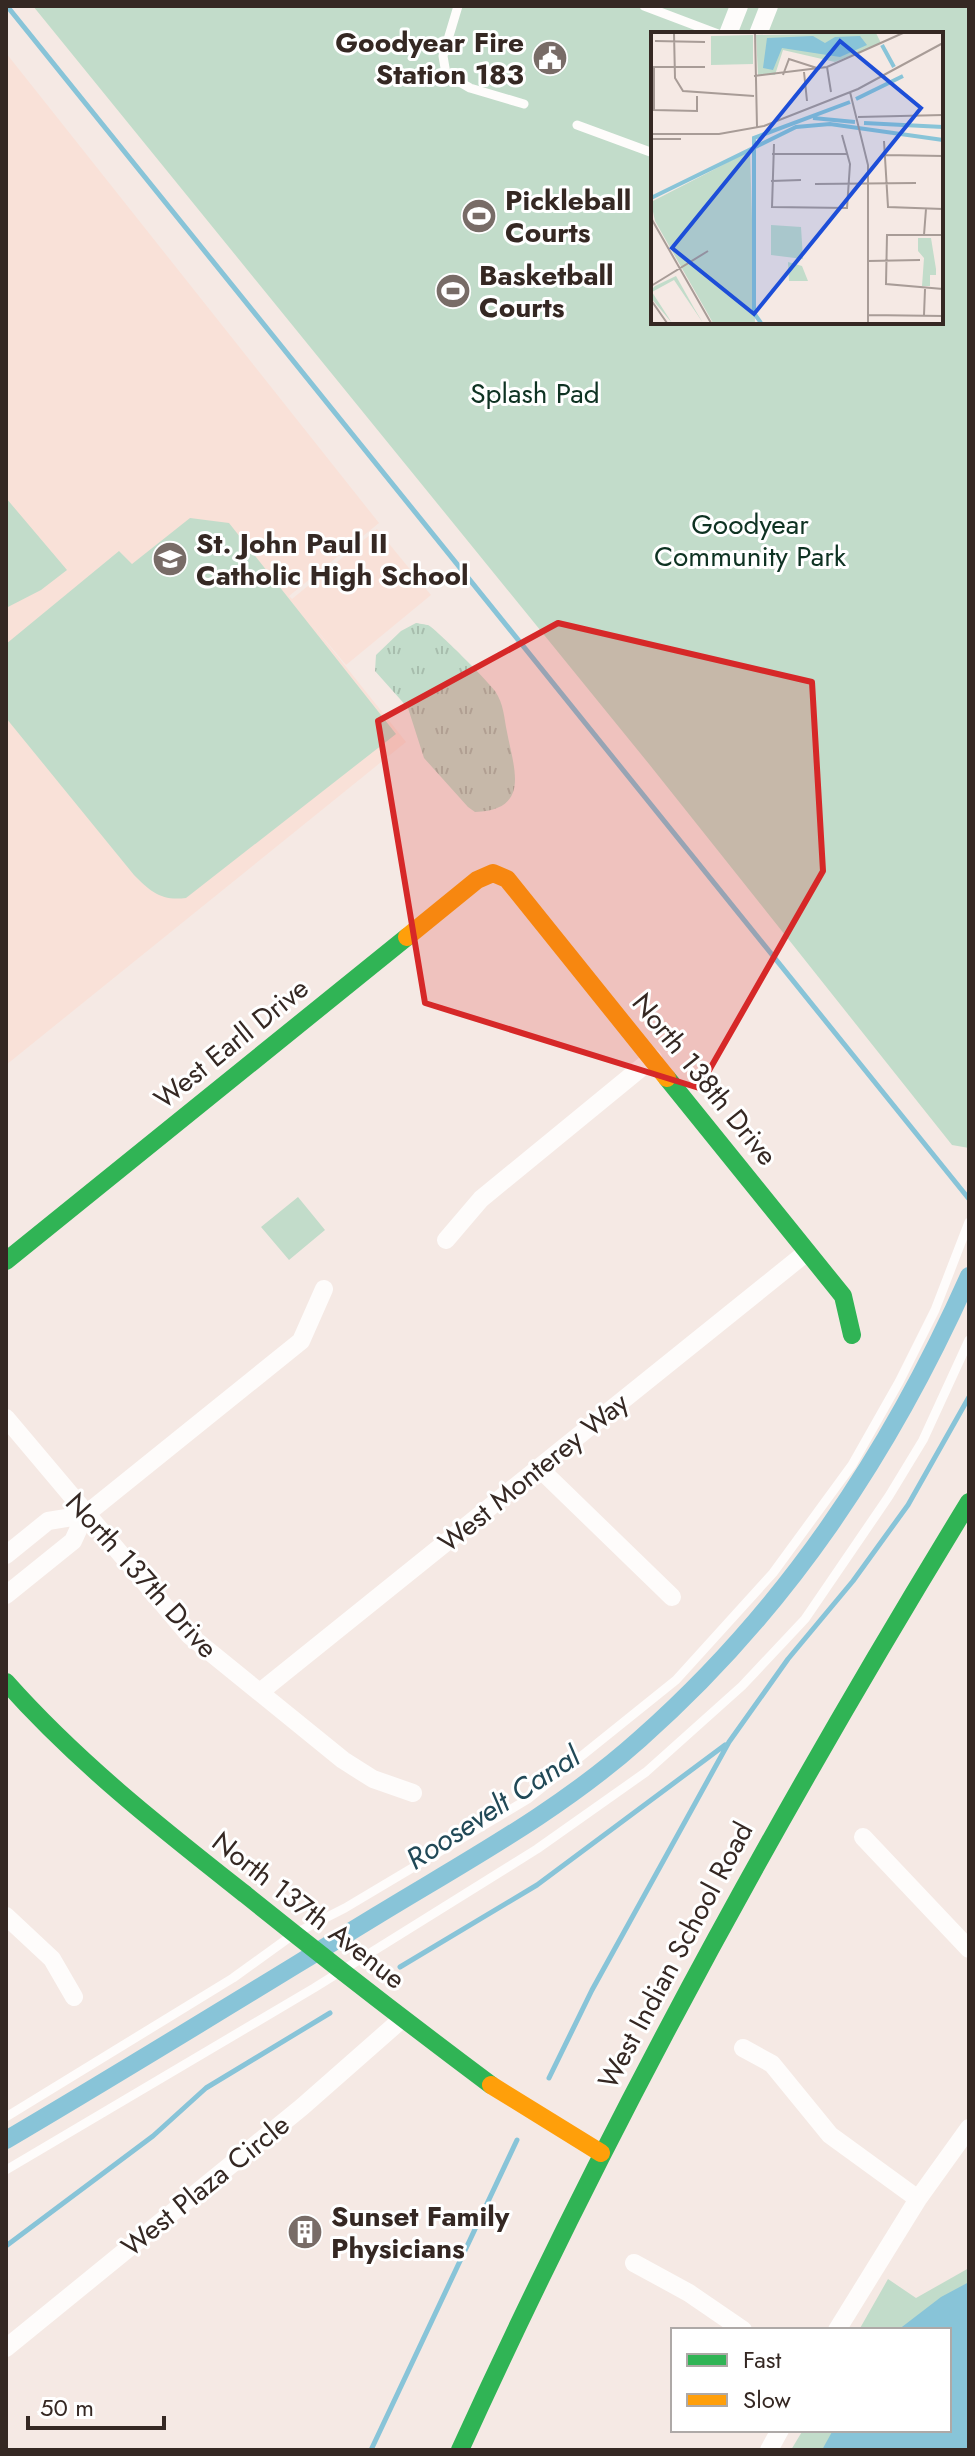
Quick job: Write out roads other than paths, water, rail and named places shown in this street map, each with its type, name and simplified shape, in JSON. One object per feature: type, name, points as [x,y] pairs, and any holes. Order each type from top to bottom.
[{"type":"street","points":[[729,32],[739,6]]},
{"type":"street","points":[[759,32],[769,6]]},
{"type":"street","name":"North 138th Drive","points":[[493,873],[507,879],[843,1296],[852,1335]]},
{"type":"street","name":"West Earll Drive","points":[[6,1261],[477,880],[493,873]]},
{"type":"street","points":[[446,1240],[481,1199],[653,1058]]},
{"type":"street","name":"West Monterey Way","points":[[260,1692],[807,1252]]},
{"type":"street","points":[[6,1595],[73,1541],[85,1515],[301,1341],[324,1289]]},
{"type":"street","name":"North 137th Drive","points":[[6,1418],[189,1635],[343,1760],[373,1779],[413,1793]]},
{"type":"street","points":[[539,1468],[672,1597]]},
{"type":"street","name":"West Indian School Road","points":[[460,2450],[601,2153],[783,1814],[969,1502]]},
{"type":"street","points":[[6,1555],[48,1521],[85,1515]]},
{"type":"street","name":"North 137th Avenue","points":[[6,1682],[87,1766],[336,1967],[517,2102],[601,2153]]},
{"type":"street","points":[[863,1837],[969,1949]]},
{"type":"street","points":[[6,1916],[52,1959],[74,1997]]},
{"type":"street","name":"West Plaza Circle","points":[[6,2348],[302,2107],[402,2019]]},
{"type":"street","points":[[743,2048],[772,2064],[830,2135],[918,2199]]},
{"type":"street","points":[[838,2328],[918,2199],[961,2154],[969,2128]]},
{"type":"street","points":[[634,2263],[689,2293],[740,2328]]},
{"type":"street","points":[[769,2450],[779,2432]]},
{"type":"lane","points":[[458,6],[443,56],[446,74],[470,88],[524,104]]},
{"type":"lane","points":[[644,6],[713,32]]},
{"type":"lane","points":[[577,125],[651,152]]},
{"type":"lane","points":[[6,2117],[297,1936],[528,1799],[676,1680],[718,1637],[813,1521],[874,1429],[935,1310],[969,1222]]},
{"type":"lane","points":[[6,2170],[549,1840],[646,1772],[742,1686],[805,1619],[889,1496],[923,1440],[969,1340]]},
{"type":"water","points":[[969,2282],[969,2450],[822,2450],[832,2432],[951,2432],[951,2328],[901,2328],[941,2297]]},
{"type":"waterway","points":[[7,6],[969,1199]]},
{"type":"waterway","name":"Roosevelt Canal","points":[[6,2140],[512,1834],[578,1789],[640,1739],[742,1637],[830,1526],[905,1405],[969,1276]]},
{"type":"waterway","points":[[549,2078],[592,1990],[729,1742],[788,1659],[853,1581],[908,1505],[969,1397]]},
{"type":"waterway","points":[[400,1967],[537,1885],[725,1745]]},
{"type":"waterway","points":[[6,2246],[153,2136],[206,2088],[330,2013]]},
{"type":"waterway","points":[[371,2450],[517,2140]]},
{"type":"place","name":"Goodyear Fire Station 183","points":[[550,58]]},
{"type":"place","name":"Pickleball Courts","points":[[479,216]]},
{"type":"place","name":"Basketball Courts","points":[[453,291]]},
{"type":"place","name":"St. John Paul II Catholic High School","points":[[170,559]]},
{"type":"place","name":"Sunset Family Physicians","points":[[305,2232]]},
{"type":"park label","name":"Splash Pad","points":[[535,393]]},
{"type":"park label","name":"Goodyear Community Park","points":[[750,540]]}]
